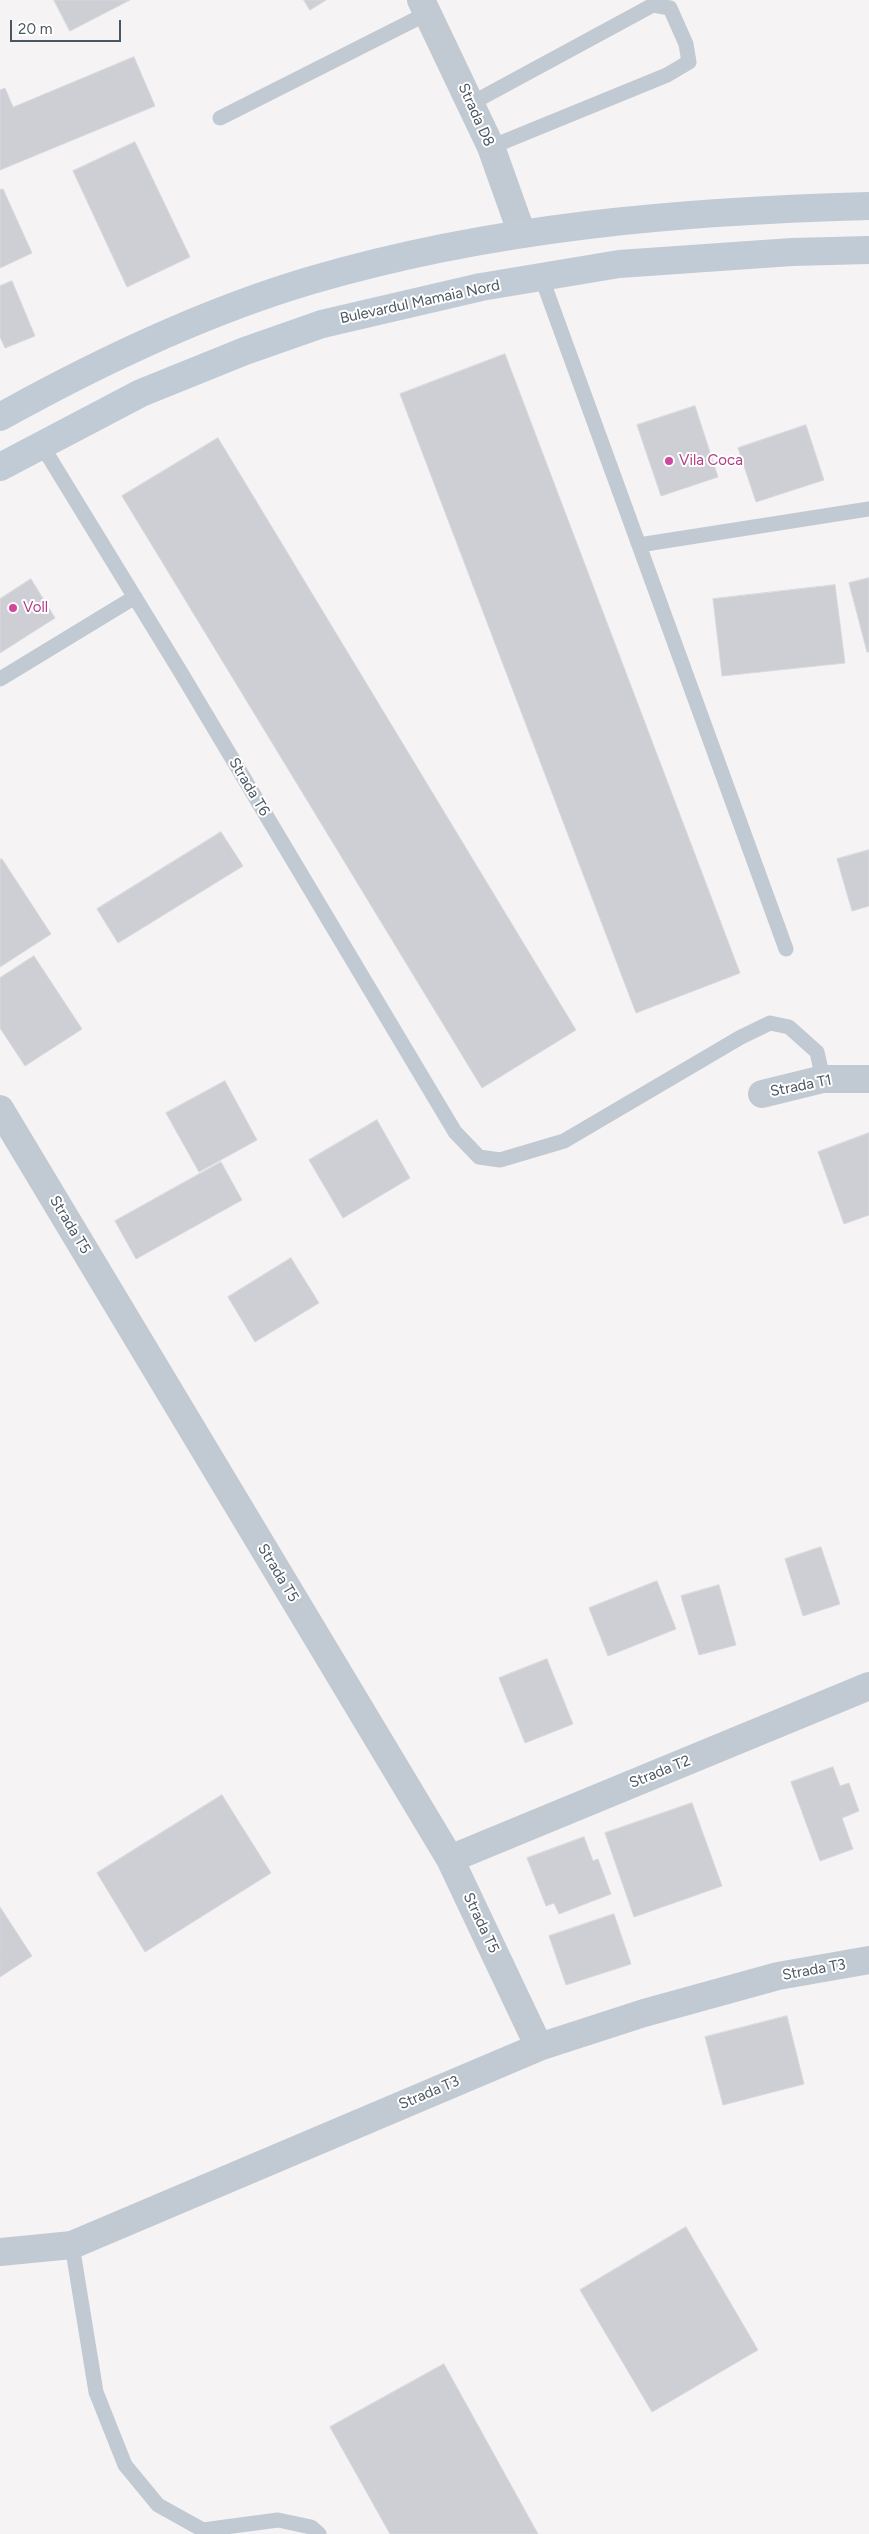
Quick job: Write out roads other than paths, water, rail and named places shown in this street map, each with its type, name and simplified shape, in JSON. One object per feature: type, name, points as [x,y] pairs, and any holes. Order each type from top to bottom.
[{"type":"main road","points":[[0,417],[121,354],[229,309],[311,281],[375,264],[522,234],[605,222],[663,216],[788,208],[869,206]]},
{"type":"main road","name":"Bulevardul Mamaia Nord","points":[[0,467],[41,444],[141,394],[245,351],[322,324],[391,307],[541,276],[619,264],[792,252],[869,250]]},
{"type":"street","name":"Strada D8","points":[[425,6],[491,147],[522,234]]},
{"type":"street","name":"Strada T1","points":[[762,1094],[823,1079],[869,1079]]},
{"type":"street","name":"Strada T5","points":[[0,1108],[450,1859],[539,2046]]},
{"type":"street","name":"Strada T2","points":[[450,1859],[869,1686]]},
{"type":"street","name":"Strada T3","points":[[0,2252],[72,2245],[539,2046],[644,2013],[778,1976],[869,1960]]},
{"type":"lane","points":[[472,103],[653,5],[670,8],[686,44],[689,62],[667,75],[491,147]]},
{"type":"lane","points":[[220,118],[425,6]]},
{"type":"lane","points":[[541,276],[786,949]]},
{"type":"lane","name":"Strada T6","points":[[41,444],[135,597],[455,1132],[479,1156],[500,1160],[564,1141],[770,1023],[789,1027],[817,1052],[823,1079]]},
{"type":"lane","points":[[639,546],[869,509]]},
{"type":"lane","points":[[0,679],[135,597]]},
{"type":"lane","points":[[72,2245],[96,2392],[125,2465],[158,2505],[203,2530],[278,2520],[311,2527],[319,2534]]},
{"type":"place","name":"Vila Coca","points":[[669,461]]},
{"type":"place","name":"Voll","points":[[13,608]]}]
